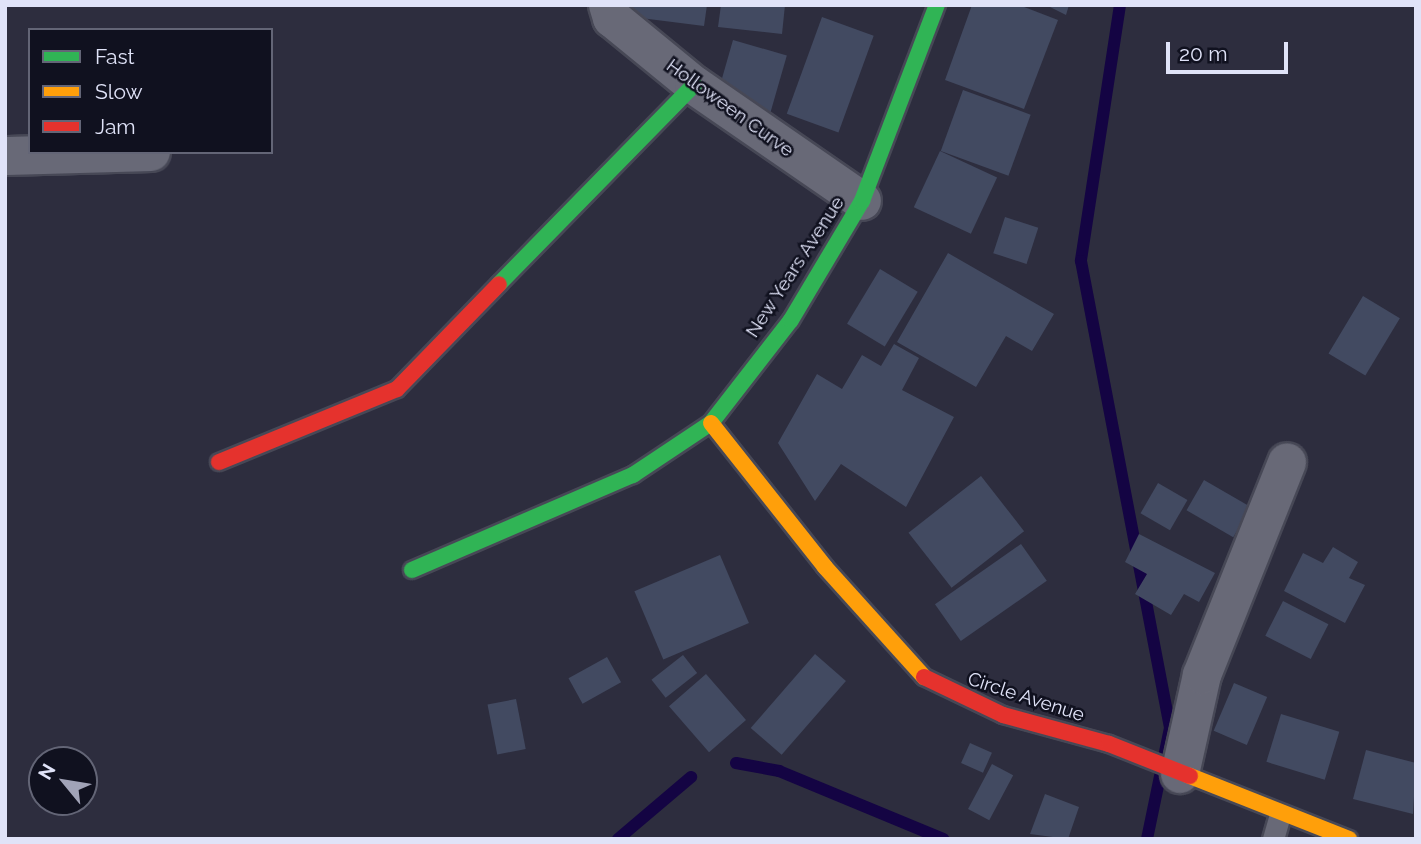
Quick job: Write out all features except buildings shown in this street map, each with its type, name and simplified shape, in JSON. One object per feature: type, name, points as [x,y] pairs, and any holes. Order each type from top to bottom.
[{"type":"street","name":"Holloween Curve","points":[[608,5],[612,18],[694,85],[862,201]]},
{"type":"street","name":"New Years Avenue","points":[[412,570],[633,475],[711,422],[791,320],[862,201],[937,5]]},
{"type":"street","points":[[219,462],[397,388],[694,85]]},
{"type":"street","points":[[5,156],[78,154]]},
{"type":"street","name":"Circle Avenue","points":[[711,422],[825,567],[925,678],[1003,716],[1109,744],[1280,815],[1349,839]]},
{"type":"street","points":[[1173,771],[1202,675],[1287,462]]},
{"type":"lane","points":[[1273,839],[1280,815]]},
{"type":"waterway","points":[[1120,5],[1081,261],[1170,728],[1147,839]]},
{"type":"waterway","points":[[736,763],[779,771],[943,839]]},
{"type":"waterway","points":[[618,839],[691,777]]},
{"type":"traffic: fast","points":[[412,570],[633,475],[711,423],[791,320],[862,201],[937,5]]},
{"type":"traffic: fast","points":[[499,284],[694,85]]},
{"type":"traffic: slow","points":[[711,423],[825,567],[924,677]]},
{"type":"traffic: slow","points":[[1190,776],[1349,839]]},
{"type":"traffic: jam","points":[[219,462],[397,389],[499,284]]},
{"type":"traffic: jam","points":[[924,677],[1003,715],[1109,744],[1190,776]]}]
